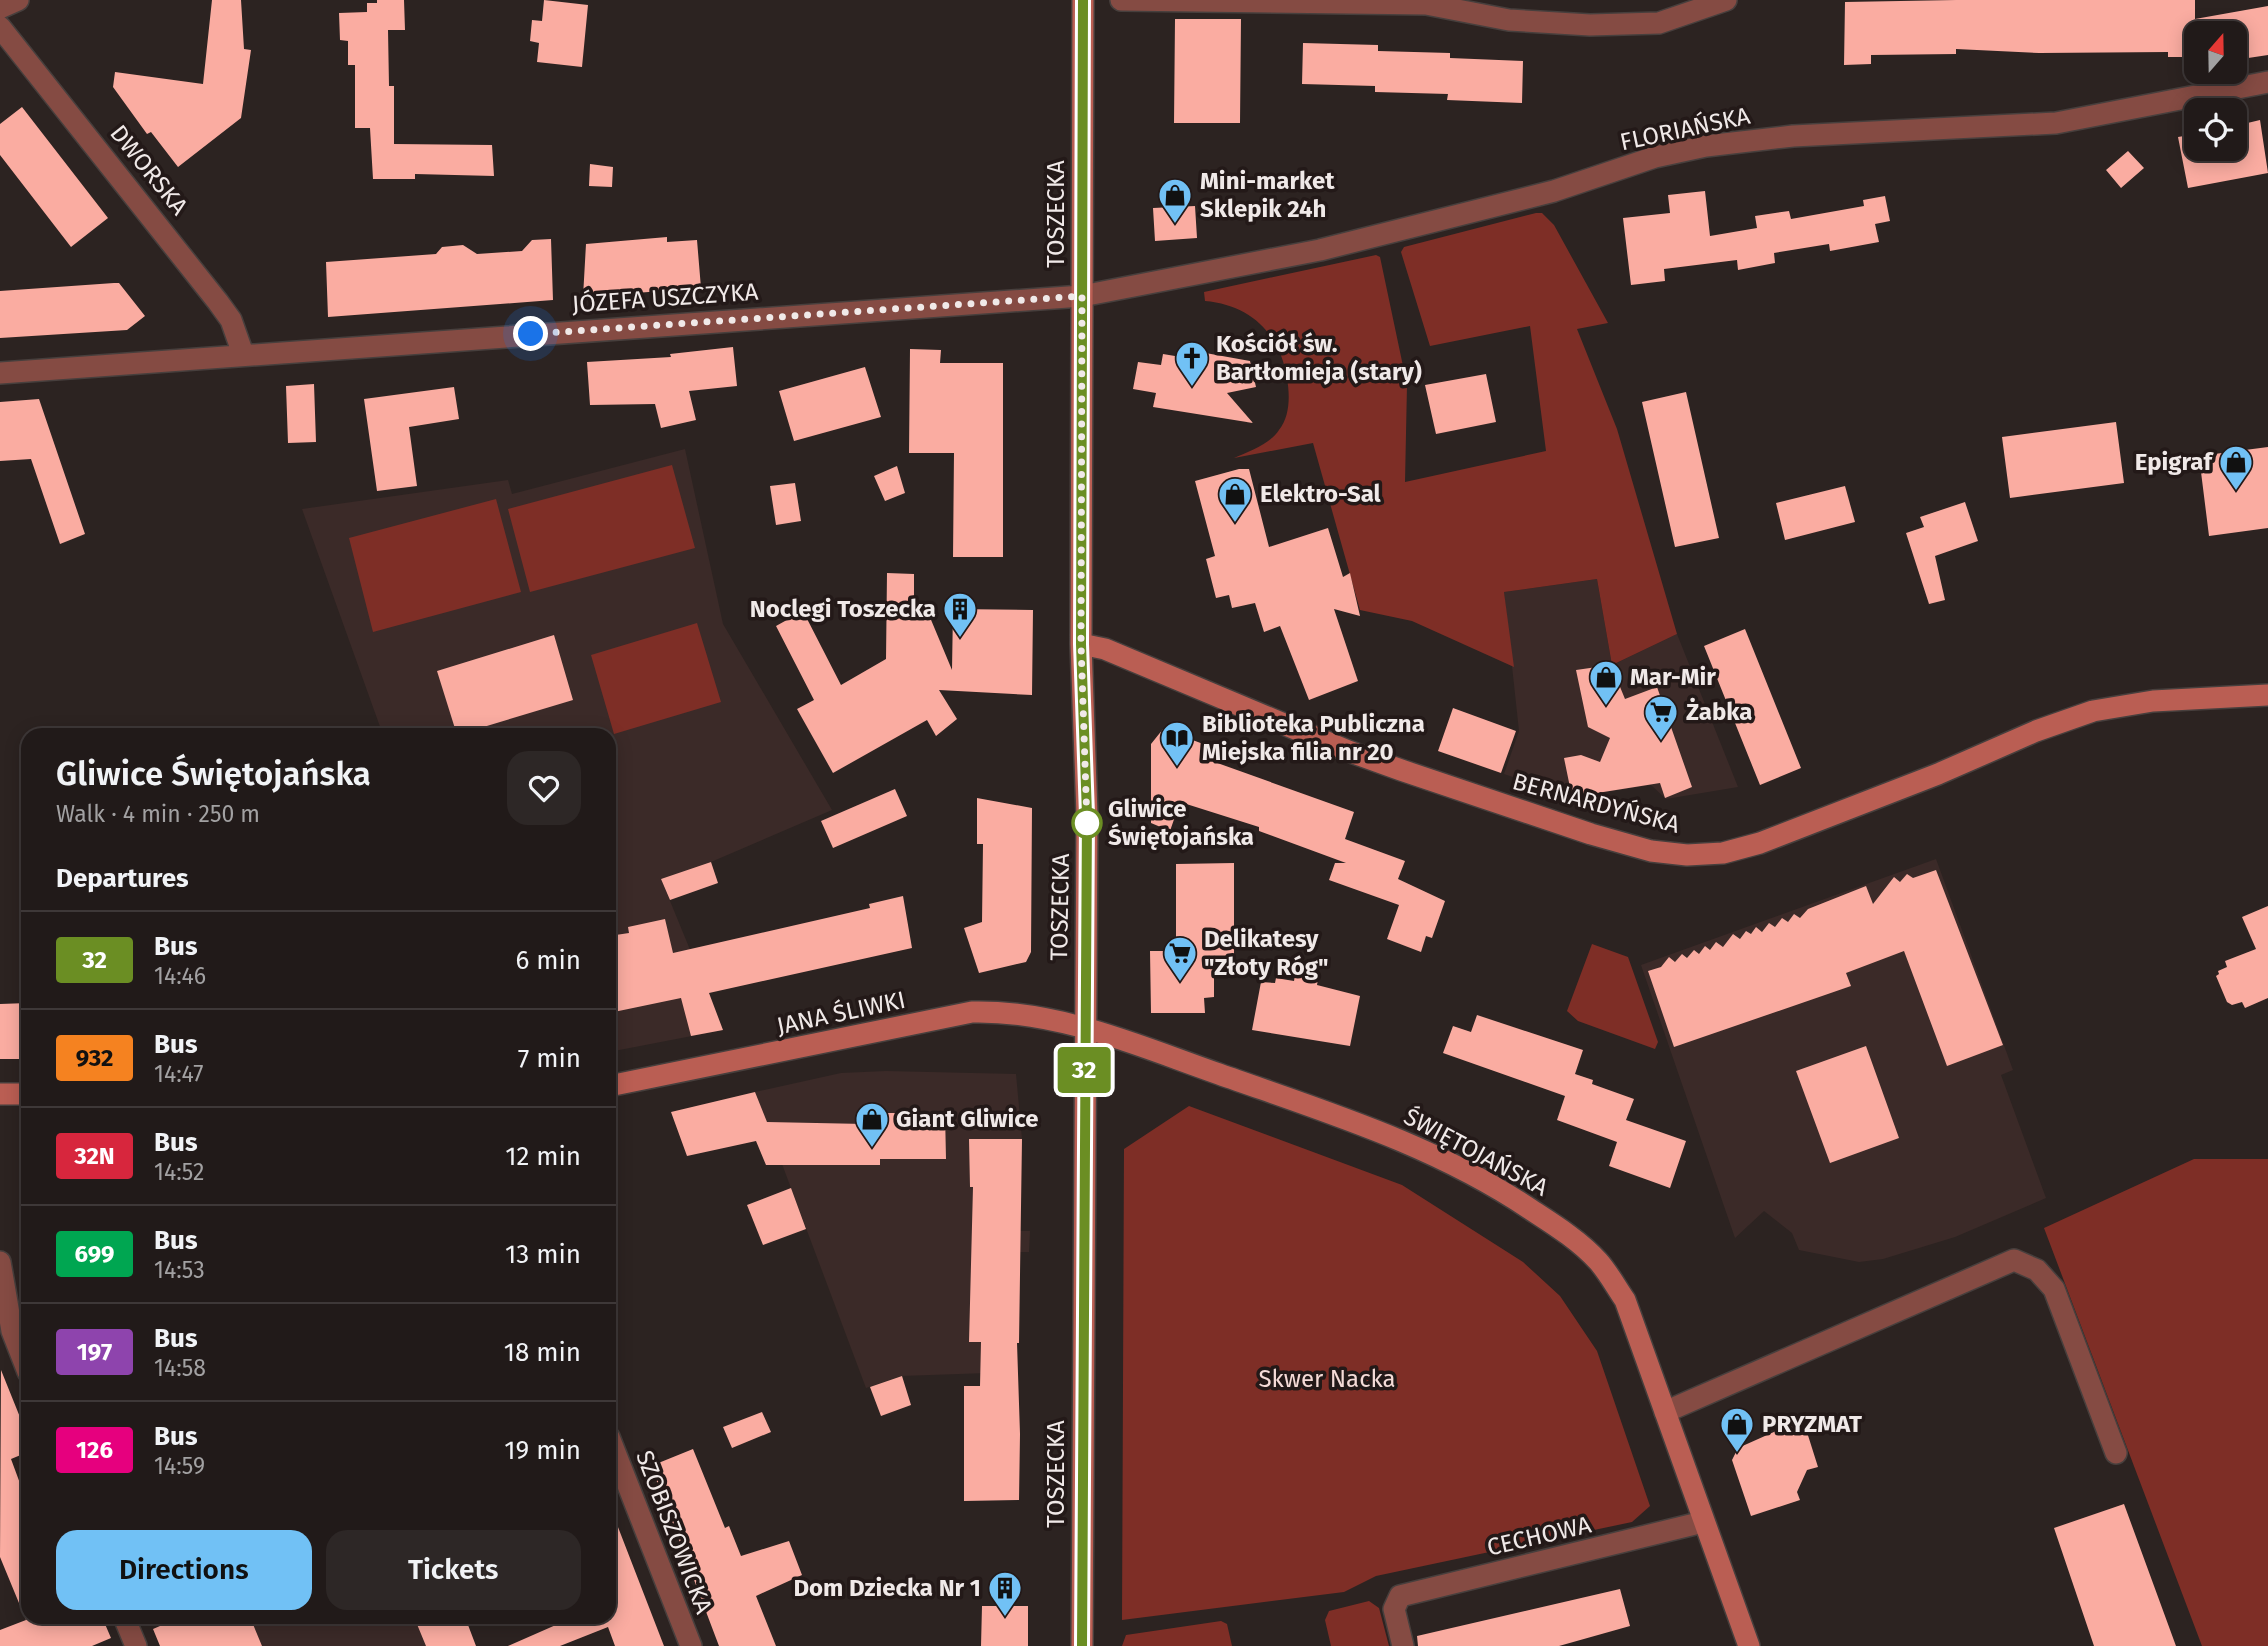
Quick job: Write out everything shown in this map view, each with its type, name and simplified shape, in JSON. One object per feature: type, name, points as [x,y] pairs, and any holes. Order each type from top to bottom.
[{"type":"street","points":[[0,8],[18,0]]},
{"type":"street","name":"TOSZECKA","points":[[1082,1646],[1087,815],[1081,644],[1083,0]]},
{"type":"street","points":[[1121,0],[1426,2],[1509,20],[1590,24],[1659,23],[1726,0]]},
{"type":"street","name":"DWORSKA","points":[[0,27],[232,320],[243,354]]},
{"type":"street","name":"FLORIAŃSKA","points":[[1082,296],[1333,247],[1554,191],[1655,157],[1706,146],[1793,136],[2056,123],[2268,82]]},
{"type":"street","name":"JÓZEFA USZCZYKA","points":[[0,373],[1082,296]]},
{"type":"street","name":"BERNARDYŃSKA","points":[[1081,644],[1105,649],[1348,751],[1508,808],[1645,849],[1687,855],[1723,853],[1760,843],[1938,774],[2036,731],[2093,711],[2153,701],[2268,695]]},
{"type":"street","name":"JANA ŚLIWKI","points":[[616,1085],[972,1012],[1002,1012],[1084,1027]]},
{"type":"street","name":"ŚWIĘTOJAŃSKA","points":[[1084,1027],[1383,1132],[1499,1188],[1555,1225],[1598,1260],[1625,1300],[1749,1646]]},
{"type":"street","points":[[0,1094],[21,1094]]},
{"type":"street","points":[[1665,1412],[2014,1260],[2037,1270],[2054,1289],[2116,1453]]},
{"type":"street","points":[[0,1262],[12,1331],[21,1354]]},
{"type":"street","name":"SZOBISZOWICKA","points":[[616,1455],[691,1646]]},
{"type":"street","name":"CECHOWA","points":[[1403,1646],[1394,1609],[1400,1596],[1703,1522]]},
{"type":"street","points":[[127,1624],[136,1646]]},
{"type":"shaded area","points":[[685,449],[723,624],[832,810],[711,862],[661,879],[723,1030],[616,1051],[616,728],[380,728],[302,509],[508,480],[512,494]]},
{"type":"shaded area","points":[[1597,579],[1612,665],[1677,634],[1738,787],[1666,799],[1651,785],[1572,797],[1504,774],[1519,731],[1504,592]]},
{"type":"shaded area","points":[[1936,859],[2013,1070],[2001,1075],[2046,1198],[1955,1237],[1883,1259],[1859,1262],[1799,1250],[1792,1233],[1764,1211],[1735,1238],[1641,965]]},
{"type":"shaded area","points":[[886,1071],[1016,1074],[1022,1139],[1018,1231],[1030,1231],[1029,1252],[1018,1252],[1017,1372],[901,1376],[866,1388],[755,1092],[841,1073]]},
{"type":"shaded area","points":[[220,1624],[467,1624],[476,1646],[229,1646]]},
{"type":"green space","points":[[1542,213],[1554,225],[1608,323],[1577,329],[1617,429],[1677,634],[1612,665],[1597,579],[1504,592],[1514,667],[1412,621],[1360,610],[1313,443],[1234,458],[1264,444],[1279,430],[1288,406],[1287,378],[1278,348],[1261,324],[1236,309],[1205,301],[1204,292],[1376,255],[1380,257],[1407,385],[1405,482],[1546,451],[1530,326],[1430,346],[1401,252],[1404,247]]},
{"type":"green space","points":[[672,465],[695,548],[530,592],[508,509]]},
{"type":"green space","points":[[496,499],[521,592],[373,632],[349,538]]},
{"type":"green space","points":[[697,623],[721,702],[616,733],[591,655]]},
{"type":"green space","points":[[1592,944],[1628,957],[1658,1042],[1655,1049],[1578,1021],[1567,1011]]},
{"type":"green space","name":"Skwer Nacka","points":[[1189,1106],[1402,1185],[1523,1262],[1560,1296],[1597,1351],[1650,1506],[1632,1522],[1376,1576],[1344,1592],[1122,1620],[1124,1149]]},
{"type":"green space","points":[[2194,1159],[2268,1159],[2268,1646],[2202,1646],[2044,1228]]},
{"type":"green space","points":[[1369,1601],[1379,1608],[1389,1646],[1331,1646],[1325,1620],[1329,1611]]},
{"type":"green space","points":[[1221,1621],[1227,1624],[1232,1646],[1122,1646],[1126,1635]]},
{"type":"building","points":[[212,0],[241,0],[244,49],[251,50],[241,118],[178,167],[151,132],[147,134],[113,87],[115,72],[203,84]]},
{"type":"building","points":[[377,0],[404,0],[405,30],[388,30],[389,86],[394,86],[394,144],[492,145],[494,176],[415,174],[415,179],[373,179],[370,128],[355,128],[355,65],[348,65],[348,41],[340,40],[339,13],[367,12],[367,3],[377,3]]},
{"type":"building","points":[[544,0],[588,5],[582,67],[537,62],[539,43],[530,41],[532,20],[542,21]]},
{"type":"building","points":[[2195,0],[2195,19],[2268,6],[2268,55],[2247,58],[2247,21],[2184,21],[2184,57],[2168,57],[2168,52],[2039,53],[1956,49],[1956,54],[1871,55],[1871,64],[1844,65],[1845,2]]},
{"type":"building","points":[[1175,19],[1241,19],[1240,123],[1174,123]]},
{"type":"building","points":[[1303,43],[1378,45],[1378,51],[1450,53],[1450,58],[1523,61],[1522,103],[1447,100],[1448,94],[1375,92],[1375,86],[1302,84]]},
{"type":"building","points":[[22,107],[108,218],[71,247],[0,155],[0,124]]},
{"type":"building","points":[[2260,120],[2268,173],[2188,188],[2178,137],[2184,136],[2184,161],[2247,161],[2247,123]]},
{"type":"building","points":[[2128,151],[2144,168],[2121,188],[2106,170]]},
{"type":"building","points":[[590,164],[613,167],[612,187],[589,186]]},
{"type":"building","points":[[1705,191],[1710,236],[1757,228],[1755,216],[1789,211],[1791,219],[1864,206],[1863,200],[1885,196],[1890,221],[1875,224],[1879,242],[1830,251],[1829,244],[1774,253],[1775,263],[1738,270],[1737,260],[1664,269],[1665,281],[1631,285],[1623,218],[1670,213],[1668,195]]},
{"type":"building","points":[[1195,206],[1197,238],[1155,241],[1153,208]]},
{"type":"building","points":[[667,237],[667,242],[697,240],[701,288],[583,297],[586,244]]},
{"type":"building","points":[[551,239],[553,300],[328,317],[326,262],[436,254],[442,247],[463,245],[477,254],[522,251],[532,240]]},
{"type":"building","points":[[119,283],[145,316],[127,330],[0,338],[0,291]]},
{"type":"building","points":[[733,347],[737,386],[689,391],[696,420],[661,428],[655,404],[590,405],[587,362],[671,357],[670,354]]},
{"type":"building","points":[[910,349],[941,350],[940,363],[1003,363],[1003,557],[953,557],[954,453],[909,453]]},
{"type":"building","name":"Kościół św. Bartłomieja (stary)","points":[[1200,352],[1250,361],[1256,387],[1227,393],[1253,423],[1153,407],[1156,393],[1133,389],[1138,362],[1161,365],[1163,354],[1199,360]]},
{"type":"building","points":[[865,367],[881,417],[794,441],[779,391]]},
{"type":"building","points":[[1486,374],[1496,422],[1436,434],[1425,385]]},
{"type":"building","points":[[314,384],[316,442],[288,443],[286,386]]},
{"type":"building","points":[[454,387],[459,419],[409,427],[417,486],[377,491],[364,399]]},
{"type":"building","points":[[1686,392],[1719,538],[1675,547],[1642,402]]},
{"type":"building","points":[[39,399],[85,534],[60,544],[31,459],[0,461],[0,402]]},
{"type":"building","points":[[2116,422],[2124,483],[2010,498],[2002,437]]},
{"type":"building","name":"Epigraf","points":[[2268,447],[2268,528],[2209,536],[2199,456]]},
{"type":"building","points":[[897,466],[905,493],[885,501],[874,476]]},
{"type":"building","points":[[1239,469],[1249,469],[1269,547],[1328,528],[1343,577],[1350,573],[1360,616],[1334,609],[1358,681],[1309,700],[1280,626],[1264,632],[1255,603],[1232,608],[1229,595],[1216,598],[1206,559],[1215,556],[1195,481]]},
{"type":"building","points":[[795,483],[801,521],[776,525],[770,486]]},
{"type":"building","points":[[1845,486],[1855,522],[1785,540],[1776,503]]},
{"type":"building","points":[[1965,502],[1978,541],[1935,556],[1945,600],[1929,604],[1906,533],[1924,527],[1920,517]]},
{"type":"building","points":[[887,573],[914,574],[914,620],[929,615],[952,670],[953,609],[1033,610],[1032,695],[939,690],[957,719],[936,736],[927,720],[833,773],[797,709],[814,700],[776,626],[803,611],[841,685],[886,659]]},
{"type":"building","points":[[1745,629],[1801,768],[1760,785],[1704,646]]},
{"type":"building","points":[[554,635],[573,700],[480,728],[455,728],[437,671]]},
{"type":"building","points":[[1611,665],[1625,699],[1657,687],[1692,787],[1665,798],[1660,783],[1572,797],[1564,758],[1581,755],[1600,762],[1610,738],[1588,727],[1576,670]]},
{"type":"building","points":[[1453,708],[1516,731],[1501,773],[1438,751]]},
{"type":"building","points":[[1163,729],[1214,748],[1209,760],[1354,812],[1345,839],[1405,861],[1398,879],[1445,901],[1432,938],[1426,936],[1421,952],[1387,939],[1399,905],[1329,880],[1335,863],[1346,863],[1259,831],[1259,827],[1180,802],[1170,831],[1151,823],[1151,744]]},
{"type":"building","points":[[895,789],[907,816],[833,848],[821,821]]},
{"type":"building","points":[[977,798],[1032,808],[1031,952],[1026,962],[979,973],[964,928],[982,922],[983,844],[977,844]]},
{"type":"building","points":[[711,862],[718,883],[670,900],[661,879]]},
{"type":"building","points":[[1234,863],[1234,969],[1214,969],[1214,997],[1204,998],[1205,1013],[1151,1013],[1150,951],[1176,951],[1176,864]]},
{"type":"building","points":[[1936,870],[2003,1045],[1947,1066],[1904,951],[1846,973],[1851,986],[1674,1047],[1648,971],[1661,967],[1669,957],[1675,962],[1682,954],[1687,958],[1694,950],[1699,954],[1705,946],[1710,950],[1716,942],[1723,947],[1733,934],[1740,939],[1746,931],[1751,934],[1756,927],[1762,932],[1769,923],[1775,927],[1782,918],[1788,922],[1794,914],[1800,918],[1808,909],[1866,886],[1873,904],[1894,877],[1900,882],[1907,874],[1913,878]]},
{"type":"building","points":[[903,896],[912,948],[709,993],[723,1030],[691,1036],[681,998],[616,1012],[616,935],[629,933],[628,927],[665,919],[673,953],[870,908],[869,904]]},
{"type":"building","points":[[2268,906],[2268,998],[2245,1008],[2242,1002],[2232,1005],[2227,1002],[2216,976],[2218,971],[2227,967],[2225,961],[2256,949],[2242,917]]},
{"type":"building","points":[[1295,975],[1318,979],[1317,985],[1360,996],[1350,1046],[1252,1030],[1261,982],[1275,983],[1276,978],[1294,981]]},
{"type":"building","points":[[21,1003],[21,1059],[0,1059],[0,1004]]},
{"type":"building","points":[[1477,1015],[1583,1050],[1575,1074],[1593,1080],[1592,1084],[1634,1099],[1626,1120],[1686,1141],[1670,1188],[1609,1166],[1617,1142],[1557,1120],[1565,1096],[1443,1053],[1453,1026],[1471,1032]]},
{"type":"building","points":[[1866,1046],[1899,1138],[1830,1163],[1796,1071]]},
{"type":"building","points":[[755,1092],[767,1122],[865,1124],[865,1113],[945,1113],[946,1159],[880,1159],[880,1165],[766,1165],[756,1141],[687,1156],[671,1112]]},
{"type":"building","points":[[969,1139],[1022,1139],[1017,1343],[1019,1500],[964,1501],[964,1386],[980,1386],[981,1342],[969,1342],[973,1187],[970,1187]]},
{"type":"building","points":[[791,1188],[806,1229],[763,1245],[747,1205]]},
{"type":"building","points":[[1,1370],[21,1420],[21,1455],[11,1459],[21,1486],[21,1608],[0,1557]]},
{"type":"building","points":[[902,1376],[911,1405],[881,1416],[870,1387]]},
{"type":"building","points":[[762,1412],[771,1432],[732,1448],[723,1427]]},
{"type":"building","points":[[1794,1423],[1806,1429],[1818,1467],[1807,1470],[1797,1492],[1800,1500],[1751,1516],[1732,1460],[1738,1448]]},
{"type":"building","points":[[693,1449],[725,1528],[729,1526],[741,1556],[789,1541],[802,1575],[756,1596],[776,1646],[719,1646],[651,1466]]},
{"type":"building","points":[[2124,1504],[2176,1646],[2094,1646],[2054,1528]]},
{"type":"building","points":[[616,1522],[664,1646],[615,1646],[608,1627],[560,1646],[508,1646],[558,1624],[616,1624]]},
{"type":"building","points":[[1620,1589],[1630,1626],[1559,1646],[1418,1646],[1417,1636]]},
{"type":"building","name":"Dom Dziecka Nr 1","points":[[982,1606],[1028,1606],[1028,1646],[981,1646]]},
{"type":"building","points":[[21,1622],[105,1624],[111,1638],[92,1646],[0,1646],[0,1630]]},
{"type":"building","points":[[165,1624],[253,1624],[262,1646],[160,1646],[153,1629]]},
{"type":"building","points":[[417,1624],[468,1624],[476,1646],[426,1646]]},
{"type":"bus line","name":"32","points":[[1082,1646],[1087,815],[1081,644],[1083,0]]},
{"type":"place","name":"Mini-market Sklepik 24h","points":[[1175,225]]},
{"type":"place","name":"Kościół św. Bartłomieja (stary)","points":[[1192,388]]},
{"type":"place","name":"Epigraf","points":[[2236,492]]},
{"type":"place","name":"Elektro-Sal","points":[[1235,524]]},
{"type":"place","name":"Noclegi Toszecka","points":[[960,639]]},
{"type":"place","name":"Mar-Mir","points":[[1606,707]]},
{"type":"place","name":"Żabka","points":[[1661,742]]},
{"type":"place","name":"Biblioteka Publiczna Miejska filia nr 20","points":[[1177,768]]},
{"type":"place","name":"Gliwice Świętojańska","points":[[1087,823]]},
{"type":"place","name":"Delikatesy \"Złoty Róg\"","points":[[1180,983]]},
{"type":"place","name":"Giant Gliwice","points":[[872,1149]]},
{"type":"place","name":"PRYZMAT","points":[[1737,1454]]},
{"type":"place","name":"Dom Dziecka Nr 1","points":[[1005,1618]]},
{"type":"route","points":[[531,334],[1082,296],[1081,644],[1087,823]]}]
